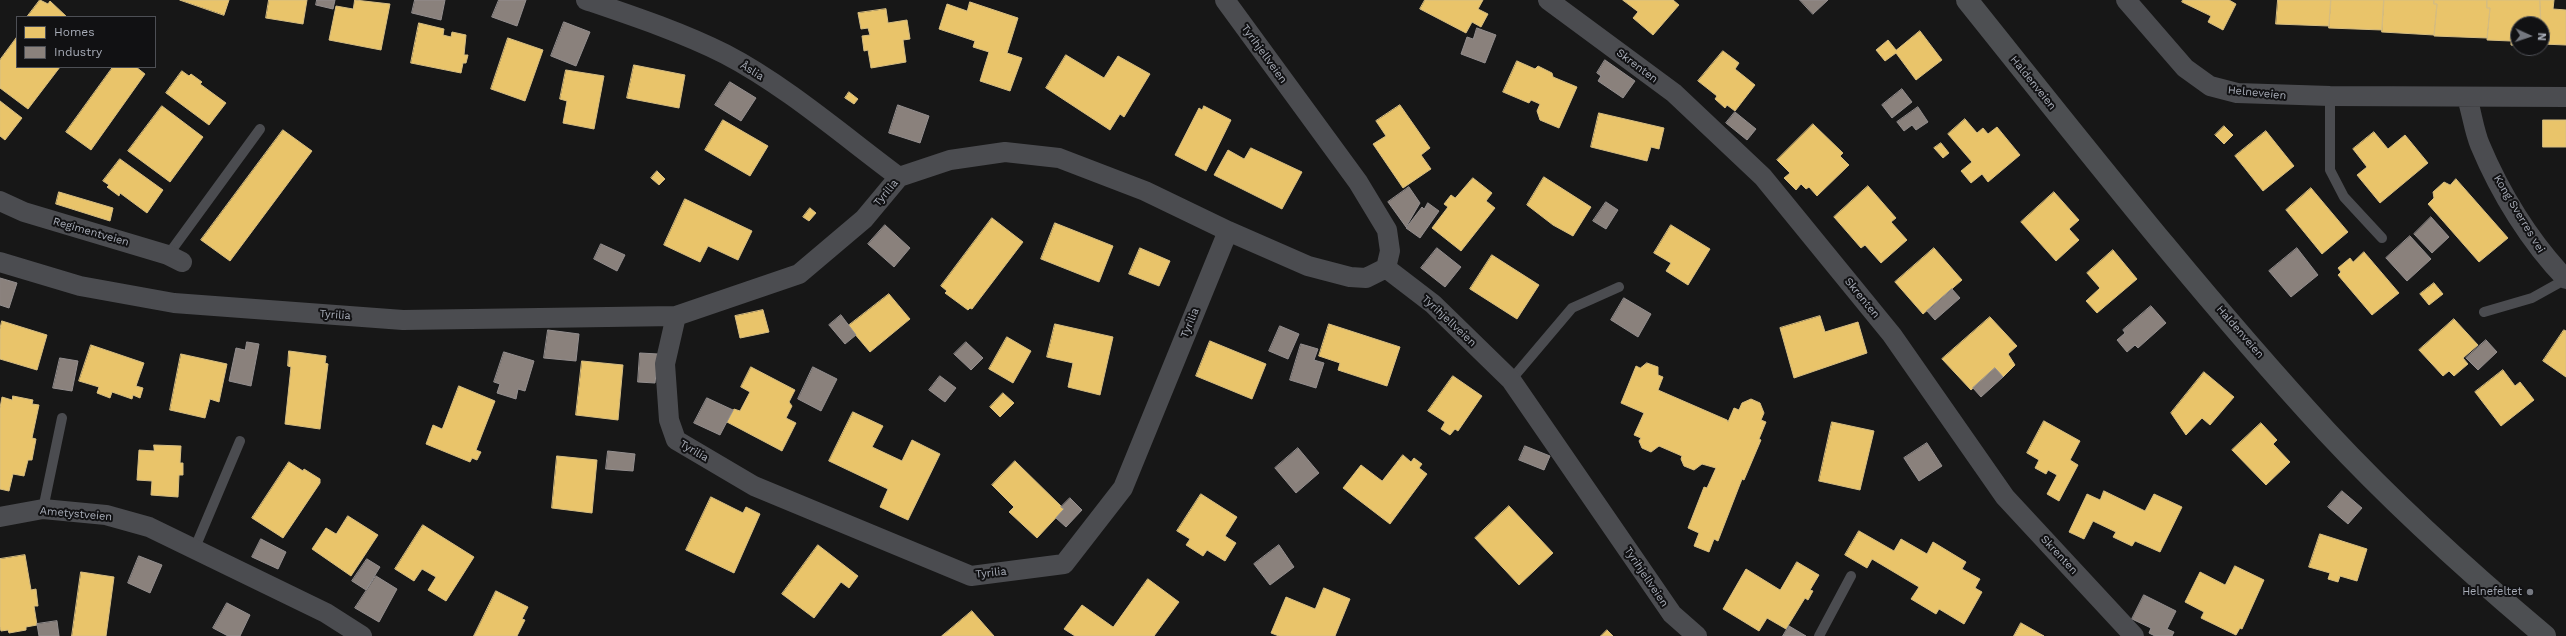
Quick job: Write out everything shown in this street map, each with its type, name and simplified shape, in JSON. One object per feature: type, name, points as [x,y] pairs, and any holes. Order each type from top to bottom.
[{"type":"main road","name":"Haldenveien","points":[[1967,0],[2174,256],[2328,432],[2474,575],[2545,636]]},
{"type":"street","name":"Åslia","points":[[586,0],[666,28],[726,54],[779,88],[899,177]]},
{"type":"street","name":"Tyrihjellveien","points":[[1225,0],[1358,182],[1387,230],[1390,251],[1386,268],[1433,304],[1511,380],[1672,614],[1696,636]]},
{"type":"street","name":"Skrenten","points":[[1548,0],[1674,93],[1763,177],[1892,335],[2005,497],[2134,636]]},
{"type":"street","name":"Helneveien","points":[[2126,0],[2185,68],[2210,86],[2237,93],[2467,98],[2566,97]]},
{"type":"street","name":"Kong Sverres vei","points":[[2467,98],[2480,144],[2506,196],[2548,261],[2566,279]]},
{"type":"street","name":"Tyrilia","points":[[0,262],[80,286],[174,303],[403,320],[676,316],[799,274],[864,219],[899,177],[950,160],[1005,152],[1059,158],[1145,191],[1228,231],[1308,266],[1350,277],[1366,278],[1386,268]]},
{"type":"street","name":"Regimentveien","points":[[0,201],[24,212],[175,259]]},
{"type":"street","name":"Tyrilia","points":[[676,316],[665,364],[669,420],[676,440],[754,486],[971,576],[1064,564],[1123,488],[1228,231]]},
{"type":"street","name":"Ametystveien","points":[[0,517],[43,509],[106,515],[149,527],[326,613],[362,636]]},
{"type":"lane","points":[[2330,96],[2330,170],[2344,197],[2382,238]]},
{"type":"lane","points":[[175,259],[260,129]]},
{"type":"lane","points":[[2484,312],[2532,298],[2566,279]]},
{"type":"lane","points":[[1511,380],[1572,308],[1619,287]]},
{"type":"lane","points":[[43,509],[62,418]]},
{"type":"lane","points":[[194,550],[240,441]]},
{"type":"lane","points":[[1819,636],[1851,576]]},
{"type":"building: Homes","points":[[40,0],[48,4],[50,1],[66,16],[28,16]]},
{"type":"building: Homes","points":[[180,0],[229,0],[224,15]]},
{"type":"building: Homes","points":[[269,0],[307,0],[303,24],[266,18]]},
{"type":"building: Homes","points":[[355,0],[390,4],[381,50],[329,40],[336,6],[353,9]]},
{"type":"building: Homes","points":[[1425,0],[1483,0],[1478,9],[1488,14],[1481,27],[1472,22],[1466,33],[1420,9]]},
{"type":"building: Homes","points":[[1623,0],[1673,0],[1679,5],[1653,35],[1633,18],[1638,12]]},
{"type":"building: Homes","points":[[2183,0],[2229,0],[2236,4],[2223,30],[2208,22],[2211,16],[2182,2]]},
{"type":"building: Homes","points":[[2278,0],[2331,0],[2329,26],[2276,24]]},
{"type":"building: Homes","points":[[2331,0],[2384,0],[2382,30],[2329,28]]},
{"type":"building: Homes","points":[[2384,0],[2434,0],[2434,4],[2437,4],[2434,35],[2382,32]]},
{"type":"building: Homes","points":[[2434,0],[2487,0],[2487,8],[2490,8],[2487,38],[2434,36],[2437,4],[2434,4]]},
{"type":"building: Homes","points":[[2487,0],[2540,0],[2541,16],[2510,16],[2510,41],[2487,40],[2490,8],[2487,8]]},
{"type":"building: Homes","points":[[2540,0],[2554,0],[2553,9],[2566,10],[2566,45],[2550,44],[2550,16],[2541,16]]},
{"type":"building: Homes","points":[[970,2],[1018,18],[1007,53],[1022,58],[1010,91],[980,81],[989,52],[973,47],[975,41],[939,29],[947,4],[967,11]]},
{"type":"building: Homes","points":[[886,9],[888,23],[907,20],[910,39],[903,40],[906,62],[871,68],[868,50],[864,51],[862,36],[870,35],[868,28],[861,29],[858,13]]},
{"type":"building: Homes","points":[[419,23],[444,29],[443,35],[451,37],[452,32],[466,35],[464,55],[468,55],[466,63],[463,63],[461,73],[411,63]]},
{"type":"building: Homes","points":[[1920,31],[1942,60],[1916,80],[1896,53],[1885,61],[1876,50],[1888,40],[1896,50]]},
{"type":"building: Homes","points":[[16,38],[16,68],[59,68],[28,109],[0,88],[0,60]]},
{"type":"building: Homes","points":[[508,38],[543,50],[525,101],[491,89]]},
{"type":"building: Homes","points":[[1723,51],[1739,63],[1735,69],[1755,85],[1735,111],[1727,105],[1725,108],[1715,99],[1717,96],[1698,81]]},
{"type":"building: Homes","points":[[1066,55],[1104,78],[1118,56],[1150,74],[1124,117],[1120,114],[1110,130],[1046,88]]},
{"type":"building: Homes","points":[[1517,61],[1535,69],[1538,66],[1552,73],[1553,77],[1577,87],[1559,128],[1540,120],[1537,111],[1540,104],[1531,100],[1529,103],[1503,92]]},
{"type":"building: Homes","points":[[634,65],[685,75],[679,108],[627,98]]},
{"type":"building: Homes","points":[[112,68],[137,68],[145,74],[91,150],[66,132]]},
{"type":"building: Homes","points":[[566,70],[604,76],[594,129],[563,123],[567,101],[560,99]]},
{"type":"building: Homes","points":[[182,71],[189,76],[191,74],[202,82],[200,84],[226,103],[209,125],[166,93]]},
{"type":"building: Homes","points":[[849,92],[858,99],[854,104],[845,98]]},
{"type":"building: Homes","points":[[0,101],[22,118],[5,140],[0,136]]},
{"type":"building: Homes","points":[[1400,105],[1430,148],[1421,155],[1431,169],[1403,188],[1373,144],[1386,136],[1376,121]]},
{"type":"building: Homes","points":[[162,106],[203,137],[170,182],[128,151]]},
{"type":"building: Homes","points":[[1204,106],[1231,120],[1206,171],[1175,155],[1199,108],[1202,110]]},
{"type":"building: Homes","points":[[1599,113],[1664,128],[1659,149],[1651,147],[1647,161],[1591,147]]},
{"type":"building: Homes","points":[[1965,119],[1977,133],[1983,128],[1988,134],[1997,127],[2020,155],[1988,182],[1982,174],[1971,183],[1961,171],[1972,162],[1948,134]]},
{"type":"building: Homes","points":[[723,120],[768,146],[750,176],[705,150]]},
{"type":"building: Homes","points":[[2543,120],[2566,120],[2566,147],[2543,147]]},
{"type":"building: Homes","points":[[1813,124],[1843,153],[1840,156],[1849,165],[1817,196],[1809,187],[1806,189],[1801,184],[1796,190],[1784,178],[1790,173],[1777,160]]},
{"type":"building: Homes","points":[[2224,126],[2233,135],[2224,144],[2215,135]]},
{"type":"building: Homes","points":[[283,130],[312,151],[230,261],[201,240]]},
{"type":"building: Homes","points":[[2266,131],[2294,166],[2263,191],[2235,156]]},
{"type":"building: Homes","points":[[2374,132],[2388,149],[2405,135],[2428,163],[2380,203],[2357,175],[2367,167],[2353,149]]},
{"type":"building: Homes","points":[[1941,143],[1949,153],[1943,158],[1934,148]]},
{"type":"building: Homes","points":[[1251,148],[1302,172],[1282,209],[1214,175],[1228,150],[1244,159]]},
{"type":"building: Homes","points":[[120,159],[163,190],[147,213],[120,193],[119,196],[107,187],[109,185],[103,181]]},
{"type":"building: Homes","points":[[657,171],[665,179],[659,185],[651,178]]},
{"type":"building: Homes","points":[[1544,177],[1591,207],[1573,236],[1553,225],[1527,205]]},
{"type":"building: Homes","points":[[1473,178],[1492,193],[1486,201],[1495,208],[1461,251],[1432,228],[1448,207],[1444,204],[1451,195],[1455,198]]},
{"type":"building: Homes","points":[[2456,179],[2508,238],[2479,262],[2428,204],[2434,198],[2433,192],[2444,182],[2450,185]]},
{"type":"building: Homes","points":[[1868,186],[1896,218],[1891,222],[1907,240],[1881,263],[1865,245],[1861,248],[1834,217]]},
{"type":"building: Homes","points":[[2311,188],[2348,232],[2322,254],[2286,210]]},
{"type":"building: Homes","points":[[59,192],[113,208],[110,221],[56,204]]},
{"type":"building: Homes","points":[[2054,192],[2079,220],[2069,229],[2079,240],[2056,261],[2021,222]]},
{"type":"building: Homes","points":[[685,199],[752,231],[738,260],[708,246],[700,262],[664,245]]},
{"type":"building: Homes","points":[[810,208],[816,213],[809,221],[803,217]]},
{"type":"building: Homes","points":[[992,218],[1023,242],[972,309],[970,308],[968,310],[945,293],[947,291],[941,286]]},
{"type":"building: Homes","points":[[1055,223],[1113,246],[1099,282],[1041,259]]},
{"type":"building: Homes","points":[[1671,225],[1710,249],[1688,285],[1666,271],[1671,263],[1654,253]]},
{"type":"building: Homes","points":[[1140,248],[1170,261],[1159,286],[1129,274]]},
{"type":"building: Homes","points":[[1934,248],[1962,280],[1923,314],[1895,282]]},
{"type":"building: Homes","points":[[2113,250],[2137,279],[2097,313],[2086,301],[2100,288],[2087,273]]},
{"type":"building: Homes","points":[[2364,252],[2399,293],[2372,315],[2338,275],[2341,272],[2338,268],[2350,258],[2353,262]]},
{"type":"building: Homes","points":[[1492,255],[1539,285],[1517,319],[1470,289]]},
{"type":"building: Homes","points":[[2434,283],[2443,294],[2429,305],[2420,294]]},
{"type":"building: Homes","points":[[889,294],[910,319],[870,352],[848,326]]},
{"type":"building: Homes","points":[[763,310],[769,332],[740,338],[735,316]]},
{"type":"building: Homes","points":[[1820,316],[1825,332],[1858,322],[1867,353],[1794,378],[1780,328]]},
{"type":"building: Homes","points":[[1990,317],[2017,346],[2008,354],[2015,365],[2003,377],[1995,368],[1971,390],[1942,359]]},
{"type":"building: Homes","points":[[2454,319],[2478,345],[2463,358],[2468,364],[2454,376],[2449,371],[2443,376],[2419,350]]},
{"type":"building: Homes","points":[[2,321],[47,335],[37,370],[0,359],[0,329]]},
{"type":"building: Homes","points":[[1055,324],[1113,337],[1100,395],[1068,387],[1073,363],[1047,357]]},
{"type":"building: Homes","points":[[1329,324],[1400,347],[1387,386],[1338,370],[1340,363],[1319,356]]},
{"type":"building: Homes","points":[[2564,330],[2566,331],[2566,377],[2543,361]]},
{"type":"building: Homes","points":[[1007,337],[1031,351],[1013,383],[989,369]]},
{"type":"building: Homes","points":[[1210,341],[1266,364],[1252,399],[1196,376]]},
{"type":"building: Homes","points":[[91,345],[144,363],[136,386],[143,388],[140,398],[133,395],[132,399],[112,392],[110,398],[97,393],[99,387],[79,381]]},
{"type":"building: Homes","points":[[289,351],[326,356],[325,363],[328,364],[320,429],[285,424],[291,367],[288,366]]},
{"type":"building: Homes","points":[[181,354],[227,364],[219,402],[210,399],[205,418],[170,410]]},
{"type":"building: Homes","points":[[582,361],[623,365],[618,420],[576,415]]},
{"type":"building: Homes","points":[[1647,363],[1658,367],[1658,375],[1663,377],[1658,390],[1727,420],[1728,422],[1734,408],[1739,410],[1742,403],[1751,399],[1760,403],[1764,413],[1761,420],[1766,422],[1759,439],[1761,440],[1744,480],[1742,479],[1718,541],[1714,539],[1709,552],[1694,546],[1699,533],[1688,528],[1704,487],[1707,488],[1716,468],[1702,464],[1694,470],[1684,466],[1681,459],[1682,456],[1659,446],[1651,452],[1642,448],[1639,441],[1641,438],[1634,435],[1644,413],[1621,403],[1636,366],[1640,368]]},
{"type":"building: Homes","points":[[751,367],[795,390],[789,402],[792,406],[786,418],[796,423],[782,451],[727,422],[734,409],[740,411],[750,392],[741,387]]},
{"type":"building: Homes","points":[[2503,370],[2515,386],[2520,382],[2534,400],[2501,426],[2475,392]]},
{"type":"building: Homes","points":[[2204,372],[2234,397],[2210,425],[2202,418],[2186,435],[2171,413]]},
{"type":"building: Homes","points":[[1453,376],[1482,396],[1458,431],[1455,429],[1450,435],[1441,429],[1445,422],[1428,411]]},
{"type":"building: Homes","points":[[459,386],[495,401],[476,450],[481,452],[477,460],[472,458],[470,462],[426,444],[433,425],[442,429]]},
{"type":"building: Homes","points":[[1003,393],[1014,403],[1000,417],[990,407]]},
{"type":"building: Homes","points":[[13,396],[33,400],[32,404],[39,405],[32,438],[36,439],[32,460],[28,460],[24,476],[13,474],[9,491],[0,489],[0,408],[2,397],[12,400]]},
{"type":"building: Homes","points":[[853,412],[883,426],[872,447],[902,461],[912,440],[940,454],[908,520],[880,507],[888,489],[829,461]]},
{"type":"building: Homes","points":[[2044,421],[2080,441],[2070,460],[2078,465],[2059,501],[2047,494],[2057,475],[2048,470],[2046,474],[2035,468],[2039,460],[2027,453]]},
{"type":"building: Homes","points":[[1832,422],[1874,431],[1860,490],[1819,481]]},
{"type":"building: Homes","points":[[2261,423],[2277,440],[2273,444],[2290,462],[2266,485],[2232,450]]},
{"type":"building: Homes","points":[[154,445],[181,446],[180,463],[183,463],[183,475],[179,475],[178,497],[151,495],[152,481],[137,480],[139,450],[154,451]]},
{"type":"building: Homes","points":[[1403,455],[1411,462],[1414,458],[1422,464],[1419,468],[1427,474],[1390,524],[1343,488],[1361,465],[1382,481]]},
{"type":"building: Homes","points":[[557,456],[597,460],[592,513],[552,508]]},
{"type":"building: Homes","points":[[1015,461],[1064,509],[1037,538],[1009,512],[1014,507],[992,485]]},
{"type":"building: Homes","points":[[289,462],[320,479],[320,483],[283,538],[252,518]]},
{"type":"building: Homes","points":[[2104,491],[2145,511],[2154,494],[2182,507],[2160,552],[2135,541],[2132,546],[2113,537],[2116,532],[2093,521],[2084,539],[2069,532],[2087,494],[2100,500]]},
{"type":"building: Homes","points":[[1201,494],[1237,517],[1225,536],[1236,543],[1225,561],[1207,550],[1203,556],[1186,545],[1190,539],[1177,531]]},
{"type":"building: Homes","points":[[711,497],[743,513],[746,507],[760,514],[734,573],[686,550]]},
{"type":"building: Homes","points":[[1509,506],[1553,553],[1519,585],[1475,538]]},
{"type":"building: Homes","points":[[348,516],[378,535],[351,576],[312,549],[326,528],[336,534]]},
{"type":"building: Homes","points":[[423,525],[474,557],[446,601],[428,590],[436,577],[422,569],[414,581],[395,569]]},
{"type":"building: Homes","points":[[1859,531],[1894,551],[1901,539],[1927,554],[1933,542],[1966,562],[1962,569],[1980,579],[1975,588],[1982,592],[1964,624],[1939,609],[1936,614],[1911,599],[1919,587],[1872,559],[1867,568],[1845,555]]},
{"type":"building: Homes","points":[[2320,534],[2367,549],[2357,581],[2340,576],[2338,582],[2328,579],[2330,573],[2309,567]]},
{"type":"building: Homes","points":[[818,545],[858,576],[849,588],[841,582],[814,618],[782,594]]},
{"type":"building: Homes","points":[[25,555],[31,590],[36,589],[38,606],[34,606],[37,625],[26,627],[26,630],[9,633],[8,630],[1,631],[0,559]]},
{"type":"building: Homes","points":[[1797,562],[1819,575],[1810,590],[1813,591],[1808,600],[1805,598],[1786,629],[1767,618],[1759,631],[1723,609],[1746,569],[1780,590]]},
{"type":"building: Homes","points":[[2235,566],[2264,580],[2242,629],[2240,628],[2236,635],[2201,618],[2204,612],[2185,602],[2200,572],[2225,585]]},
{"type":"building: Homes","points":[[81,572],[114,577],[106,636],[72,636]]},
{"type":"building: Homes","points":[[1148,579],[1179,602],[1154,636],[1075,636],[1064,629],[1082,605],[1113,627]]},
{"type":"building: Homes","points":[[1324,588],[1350,599],[1335,636],[1279,636],[1271,633],[1286,597],[1315,609]]},
{"type":"building: Homes","points":[[496,591],[528,607],[522,619],[525,620],[517,636],[474,636]]},
{"type":"building: Homes","points":[[972,611],[994,636],[942,636]]},
{"type":"building: Homes","points":[[2021,623],[2044,636],[2014,636]]},
{"type":"building: Homes","points":[[1607,630],[1613,636],[1601,636]]},
{"type":"building: Industry","points":[[317,0],[335,0],[333,9],[316,5]]},
{"type":"building: Industry","points":[[415,0],[445,0],[441,20],[412,13]]},
{"type":"building: Industry","points":[[499,0],[526,0],[517,26],[492,17]]},
{"type":"building: Industry","points":[[1800,0],[1828,0],[1813,14]]},
{"type":"building: Industry","points":[[564,22],[590,32],[576,66],[551,56]]},
{"type":"building: Industry","points":[[1477,28],[1496,35],[1485,63],[1461,54],[1467,37],[1473,39]]},
{"type":"building: Industry","points":[[1605,60],[1635,81],[1623,98],[1598,81],[1601,76],[1597,73]]},
{"type":"building: Industry","points":[[730,82],[756,98],[741,121],[715,105]]},
{"type":"building: Industry","points":[[1902,89],[1912,102],[1892,118],[1882,105]]},
{"type":"building: Industry","points":[[898,105],[929,116],[920,143],[889,133]]},
{"type":"building: Industry","points":[[1918,107],[1928,122],[1916,130],[1912,125],[1904,131],[1897,122]]},
{"type":"building: Industry","points":[[1735,112],[1756,129],[1747,140],[1726,123]]},
{"type":"building: Industry","points":[[1409,187],[1420,203],[1406,227],[1388,202]]},
{"type":"building: Industry","points":[[1606,202],[1618,210],[1606,229],[1593,221]]},
{"type":"building: Industry","points":[[1428,203],[1439,211],[1420,238],[1406,228],[1422,207],[1424,209]]},
{"type":"building: Industry","points":[[2431,217],[2449,237],[2432,253],[2414,234]]},
{"type":"building: Industry","points":[[885,225],[910,248],[894,267],[868,244]]},
{"type":"building: Industry","points":[[2410,236],[2431,259],[2407,281],[2386,258]]},
{"type":"building: Industry","points":[[601,244],[625,255],[617,271],[594,259]]},
{"type":"building: Industry","points":[[1437,248],[1461,267],[1445,287],[1421,268]]},
{"type":"building: Industry","points":[[2297,248],[2318,275],[2291,297],[2269,271]]},
{"type":"building: Industry","points":[[0,278],[17,283],[9,308],[0,305]]},
{"type":"building: Industry","points":[[1952,289],[1960,298],[1935,320],[1927,311]]},
{"type":"building: Industry","points":[[1624,298],[1651,314],[1638,337],[1611,320]]},
{"type":"building: Industry","points":[[2151,306],[2166,323],[2138,348],[2135,345],[2127,352],[2117,340],[2125,333],[2123,330]]},
{"type":"building: Industry","points":[[841,315],[856,335],[845,344],[829,325]]},
{"type":"building: Industry","points":[[1280,326],[1299,334],[1288,359],[1269,351]]},
{"type":"building: Industry","points":[[548,330],[579,334],[576,361],[544,358]]},
{"type":"building: Industry","points":[[2486,340],[2497,352],[2478,370],[2466,358]]},
{"type":"building: Industry","points":[[247,342],[259,344],[251,386],[229,381],[236,348],[245,350]]},
{"type":"building: Industry","points":[[966,342],[983,358],[971,370],[954,354]]},
{"type":"building: Industry","points":[[1301,344],[1318,349],[1314,360],[1324,363],[1316,388],[1290,380]]},
{"type":"building: Industry","points":[[504,352],[534,361],[525,391],[518,389],[516,399],[497,393],[500,384],[494,382]]},
{"type":"building: Industry","points":[[640,353],[658,354],[655,383],[638,382]]},
{"type":"building: Industry","points":[[60,358],[78,361],[72,391],[53,388]]},
{"type":"building: Industry","points":[[813,367],[837,379],[821,411],[798,399]]},
{"type":"building: Industry","points":[[1995,368],[2003,377],[1981,397],[1973,388]]},
{"type":"building: Industry","points":[[940,376],[956,388],[945,402],[929,390]]},
{"type":"building: Industry","points":[[707,398],[733,410],[720,435],[694,423]]},
{"type":"building: Industry","points":[[1927,443],[1942,466],[1919,481],[1904,458]]},
{"type":"building: Industry","points":[[1525,446],[1550,456],[1544,470],[1519,460]]},
{"type":"building: Industry","points":[[1298,448],[1319,473],[1296,493],[1275,468]]},
{"type":"building: Industry","points":[[608,451],[635,454],[633,471],[606,469]]},
{"type":"building: Industry","points":[[2342,491],[2362,508],[2348,524],[2328,507]]},
{"type":"building: Industry","points":[[1070,498],[1082,510],[1066,527],[1056,518],[1064,509],[1061,507]]},
{"type":"building: Industry","points":[[261,539],[286,552],[278,569],[252,557]]},
{"type":"building: Industry","points":[[1279,545],[1294,567],[1270,585],[1254,564]]},
{"type":"building: Industry","points":[[139,556],[162,565],[150,593],[128,583]]},
{"type":"building: Industry","points":[[367,559],[380,567],[366,590],[352,581]]},
{"type":"building: Industry","points":[[376,576],[397,589],[379,622],[355,608]]},
{"type":"building: Industry","points":[[2144,595],[2176,611],[2167,629],[2174,632],[2172,636],[2155,636],[2149,633],[2151,628],[2132,619]]},
{"type":"building: Industry","points":[[227,603],[250,615],[240,636],[228,636],[213,628]]},
{"type":"building: Industry","points":[[57,621],[59,636],[39,636],[37,624]]},
{"type":"building: Industry","points":[[1789,626],[1806,636],[1783,636]]},
{"type":"place","name":"Helnefeltet","points":[[2530,592]]}]
